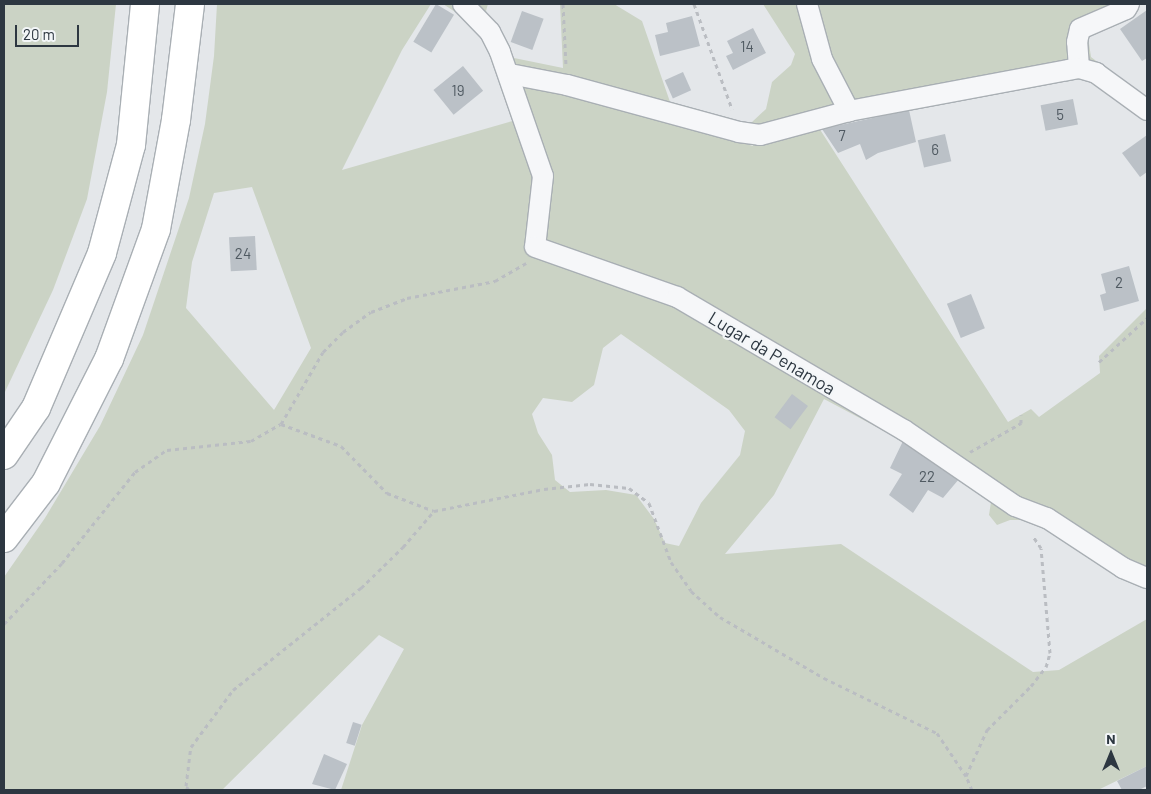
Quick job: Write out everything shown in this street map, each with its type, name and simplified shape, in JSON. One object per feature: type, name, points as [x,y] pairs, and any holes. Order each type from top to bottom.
[{"type":"highway","points":[[4,455],[36,408],[102,253],[131,144],[145,4]]},
{"type":"highway","points":[[4,538],[46,483],[108,360],[156,229],[176,120],[190,4]]},
{"type":"street","points":[[462,4],[490,32],[510,74],[543,176],[535,247]]},
{"type":"street","points":[[807,4],[822,59],[850,112]]},
{"type":"street","points":[[1079,68],[1077,42],[1080,29],[1126,9],[1129,4]]},
{"type":"street","points":[[510,74],[567,86],[739,132],[778,132],[850,112],[1079,68],[1096,73],[1147,110]]},
{"type":"street","name":"Lugar da Penamoa","points":[[535,247],[677,297],[904,430],[1014,506],[1047,518],[1123,568],[1147,578]]},
{"type":"path","points":[[563,4],[567,86]]},
{"type":"path","points":[[694,4],[724,80],[739,132]]},
{"type":"path","points":[[4,624],[62,563],[135,472],[167,450],[251,441],[281,424],[323,352],[343,332],[371,312],[406,298],[495,281],[525,266],[535,247]]},
{"type":"path","points":[[1099,362],[1147,318]]},
{"type":"path","points":[[953,464],[982,443],[1021,424],[1021,415]]},
{"type":"path","points":[[281,424],[341,446],[387,493],[434,511],[544,489],[590,484],[629,488],[649,503],[671,562],[691,591],[720,617],[824,678],[938,733],[966,776],[971,788],[967,790]]},
{"type":"path","points":[[966,776],[987,730],[1031,686],[1046,667],[1050,653],[1041,548],[1014,506]]},
{"type":"path","points":[[189,790],[186,786],[191,746],[233,690],[361,588],[404,547],[434,511]]},
{"type":"shaded area","points":[[4,4],[116,4],[107,92],[87,199],[53,290],[4,394]]},
{"type":"shaded area","points":[[217,4],[431,4],[402,50],[342,170],[516,120],[480,28],[443,4],[488,4],[486,11],[514,58],[563,68],[560,4],[614,4],[642,21],[678,125],[753,146],[751,123],[766,109],[772,82],[791,65],[795,54],[763,4],[1116,4],[1087,30],[1091,57],[1147,100],[1084,77],[911,108],[819,128],[1008,422],[1031,409],[1039,417],[1100,373],[1099,356],[1147,308],[1147,586],[1050,527],[1028,520],[1010,520],[997,525],[989,515],[991,502],[903,441],[824,399],[774,495],[725,554],[841,544],[1033,672],[1059,670],[1147,619],[1147,766],[1098,790],[341,790],[362,725],[404,649],[379,635],[222,790],[4,790],[4,577],[45,518],[100,426],[143,335],[189,198],[205,124],[214,56]],"holes":[[[252,187],[311,348],[274,410],[186,308],[192,262],[214,193]],[[621,334],[729,410],[745,431],[740,455],[701,503],[679,546],[665,543],[654,519],[636,495],[606,490],[570,492],[555,480],[552,455],[538,433],[532,414],[543,398],[572,402],[594,385],[603,348]]]},
{"type":"building","points":[[436,4],[454,15],[431,53],[413,42]]},
{"type":"building","points":[[1147,10],[1147,58],[1142,61],[1120,29]]},
{"type":"building","points":[[522,11],[544,19],[532,50],[511,42]]},
{"type":"building","points":[[692,16],[700,46],[660,56],[655,35],[668,32],[666,23]]},
{"type":"building","points":[[753,28],[766,53],[733,70],[726,56],[733,53],[727,41]]},
{"type":"building","points":[[463,66],[483,91],[454,115],[433,90]]},
{"type":"building","points":[[683,72],[691,90],[673,98],[665,80]]},
{"type":"building","points":[[1073,99],[1078,125],[1046,131],[1041,105]]},
{"type":"building","points":[[909,110],[916,142],[878,153],[866,160],[860,144],[838,153],[822,129]]},
{"type":"building","points":[[945,134],[951,161],[924,168],[918,140]]},
{"type":"building","points":[[1147,135],[1147,172],[1140,177],[1122,153]]},
{"type":"building","points":[[255,236],[257,270],[231,271],[229,237]]},
{"type":"building","points":[[1129,266],[1139,301],[1104,311],[1100,295],[1106,293],[1101,274]]},
{"type":"building","points":[[971,294],[985,328],[961,338],[947,304]]},
{"type":"building","points":[[792,394],[808,406],[791,429],[775,417]]},
{"type":"building","points":[[903,441],[959,479],[943,498],[928,490],[913,513],[889,495],[902,474],[890,468]]},
{"type":"building","points":[[353,722],[362,725],[355,746],[346,743]]},
{"type":"building","points":[[324,754],[347,764],[335,790],[312,784]]},
{"type":"building","points":[[1147,766],[1147,786],[1139,790],[1122,790],[1117,781]]}]
